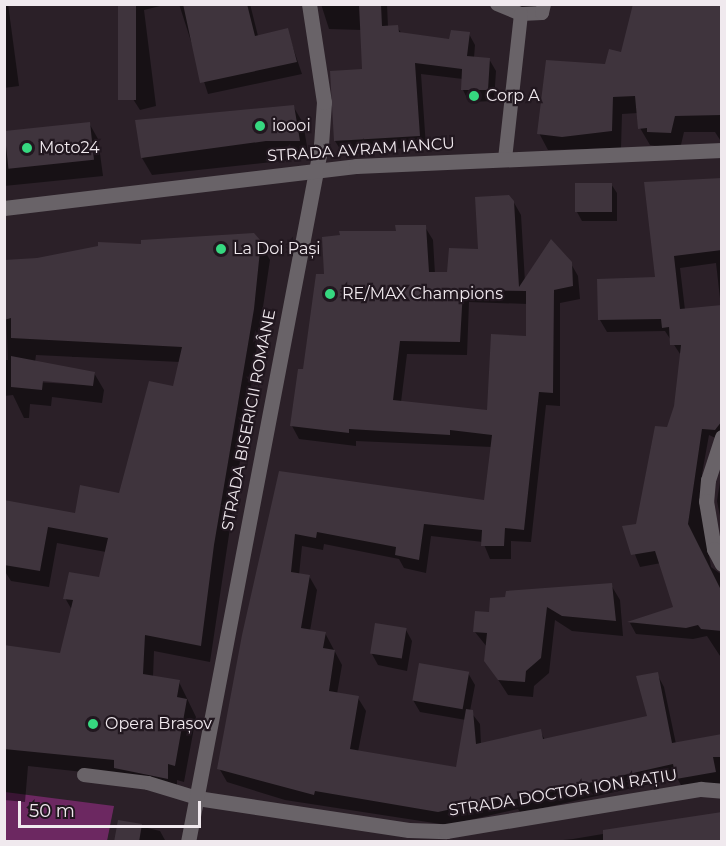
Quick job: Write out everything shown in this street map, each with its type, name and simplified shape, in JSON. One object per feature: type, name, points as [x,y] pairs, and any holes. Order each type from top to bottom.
[{"type":"street","name":"STRADA BISERICII ROMÂNE","points":[[188,842],[318,170],[324,102],[309,4]]},
{"type":"street","name":"STRADA AVRAM IANCU","points":[[4,208],[318,170],[722,150]]},
{"type":"street","points":[[722,437],[706,501],[714,549],[722,564]]},
{"type":"street","name":"STRADA DOCTOR ION RAȚIU","points":[[197,798],[409,830],[486,834],[701,789],[722,791]]},
{"type":"lane","points":[[497,4],[521,14],[542,13],[544,4]]},
{"type":"lane","points":[[505,159],[521,14]]},
{"type":"lane","points":[[84,775],[148,783],[197,798]]},
{"type":"shaded area","points":[[5,792],[114,806],[107,841],[5,841]]},
{"type":"building","points":[[118,4],[136,4],[136,100],[118,100]]},
{"type":"building","points":[[183,4],[247,4],[255,36],[288,28],[297,62],[200,83]]},
{"type":"building","points":[[359,4],[381,4],[382,26],[398,25],[399,32],[449,39],[451,30],[470,32],[467,56],[490,58],[488,90],[461,90],[462,69],[415,63],[420,136],[334,141],[330,71],[362,69]]},
{"type":"building","points":[[633,4],[722,6],[722,115],[675,116],[671,133],[647,132],[647,128],[638,129],[635,96],[613,97],[612,131],[562,137],[537,134],[546,60],[605,64],[609,49],[621,52]]},
{"type":"building","points":[[294,105],[300,141],[266,141],[141,158],[135,120]]},
{"type":"building","points":[[90,122],[94,160],[8,169],[4,131]]},
{"type":"building","points":[[722,178],[722,250],[674,256],[680,309],[722,305],[722,421],[715,430],[702,429],[688,524],[722,592],[722,631],[701,629],[698,625],[686,628],[627,622],[673,607],[655,551],[631,555],[622,526],[636,524],[655,426],[667,427],[674,406],[681,345],[670,345],[669,327],[662,328],[661,319],[598,320],[597,279],[655,277],[644,182]]},
{"type":"building","points":[[575,183],[612,183],[612,212],[575,212]]},
{"type":"building","points":[[509,195],[514,201],[519,287],[551,239],[572,262],[573,286],[554,290],[553,393],[539,392],[524,530],[505,528],[504,546],[481,546],[482,530],[424,524],[419,560],[395,555],[396,547],[317,532],[316,538],[295,534],[291,572],[310,575],[301,628],[326,632],[323,648],[335,650],[329,691],[359,696],[350,749],[456,767],[466,709],[473,710],[476,744],[541,729],[543,739],[647,716],[636,676],[658,672],[672,743],[722,734],[722,757],[713,757],[716,772],[676,779],[673,764],[511,800],[511,796],[438,812],[315,791],[314,795],[217,769],[242,635],[279,471],[484,500],[492,435],[450,430],[450,435],[349,429],[349,433],[290,426],[298,369],[303,369],[316,274],[324,274],[322,237],[340,235],[339,231],[396,231],[395,225],[426,225],[429,272],[447,272],[449,248],[478,249],[475,197]],"holes":[[[463,290],[526,291],[526,336],[491,334],[487,410],[393,400],[400,341],[460,342]]]},
{"type":"building","points":[[254,233],[261,241],[254,309],[214,545],[201,646],[145,635],[143,674],[180,680],[177,697],[187,699],[175,766],[168,764],[168,779],[114,768],[114,760],[4,749],[4,645],[60,653],[73,600],[63,599],[69,572],[99,577],[108,538],[48,527],[40,571],[4,565],[4,500],[75,513],[80,485],[119,493],[149,381],[173,386],[182,347],[11,338],[11,318],[4,320],[4,260],[37,258],[98,246],[98,242],[141,244],[141,240]]},
{"type":"building","points":[[11,356],[95,372],[93,386],[43,381],[42,390],[11,387]]},
{"type":"building","points":[[612,583],[616,621],[562,616],[547,607],[541,658],[526,671],[525,682],[498,680],[484,661],[487,633],[473,632],[475,611],[489,612],[490,598],[505,597],[506,591]]},
{"type":"building","points":[[375,623],[407,628],[402,659],[370,654]]},
{"type":"building","points":[[419,663],[469,672],[463,709],[412,700]]},
{"type":"building","points":[[722,812],[722,842],[603,842],[603,830]]},
{"type":"building","points":[[118,820],[142,824],[139,842],[114,842]]},
{"type":"place","name":"Corp A","points":[[474,96]]},
{"type":"place","name":"ioooi","points":[[260,126]]},
{"type":"place","name":"Moto24","points":[[27,148]]},
{"type":"place","name":"La Doi Pași","points":[[221,249]]},
{"type":"place","name":"RE/MAX Champions","points":[[330,294]]},
{"type":"place","name":"Opera Brașov","points":[[93,724]]}]
